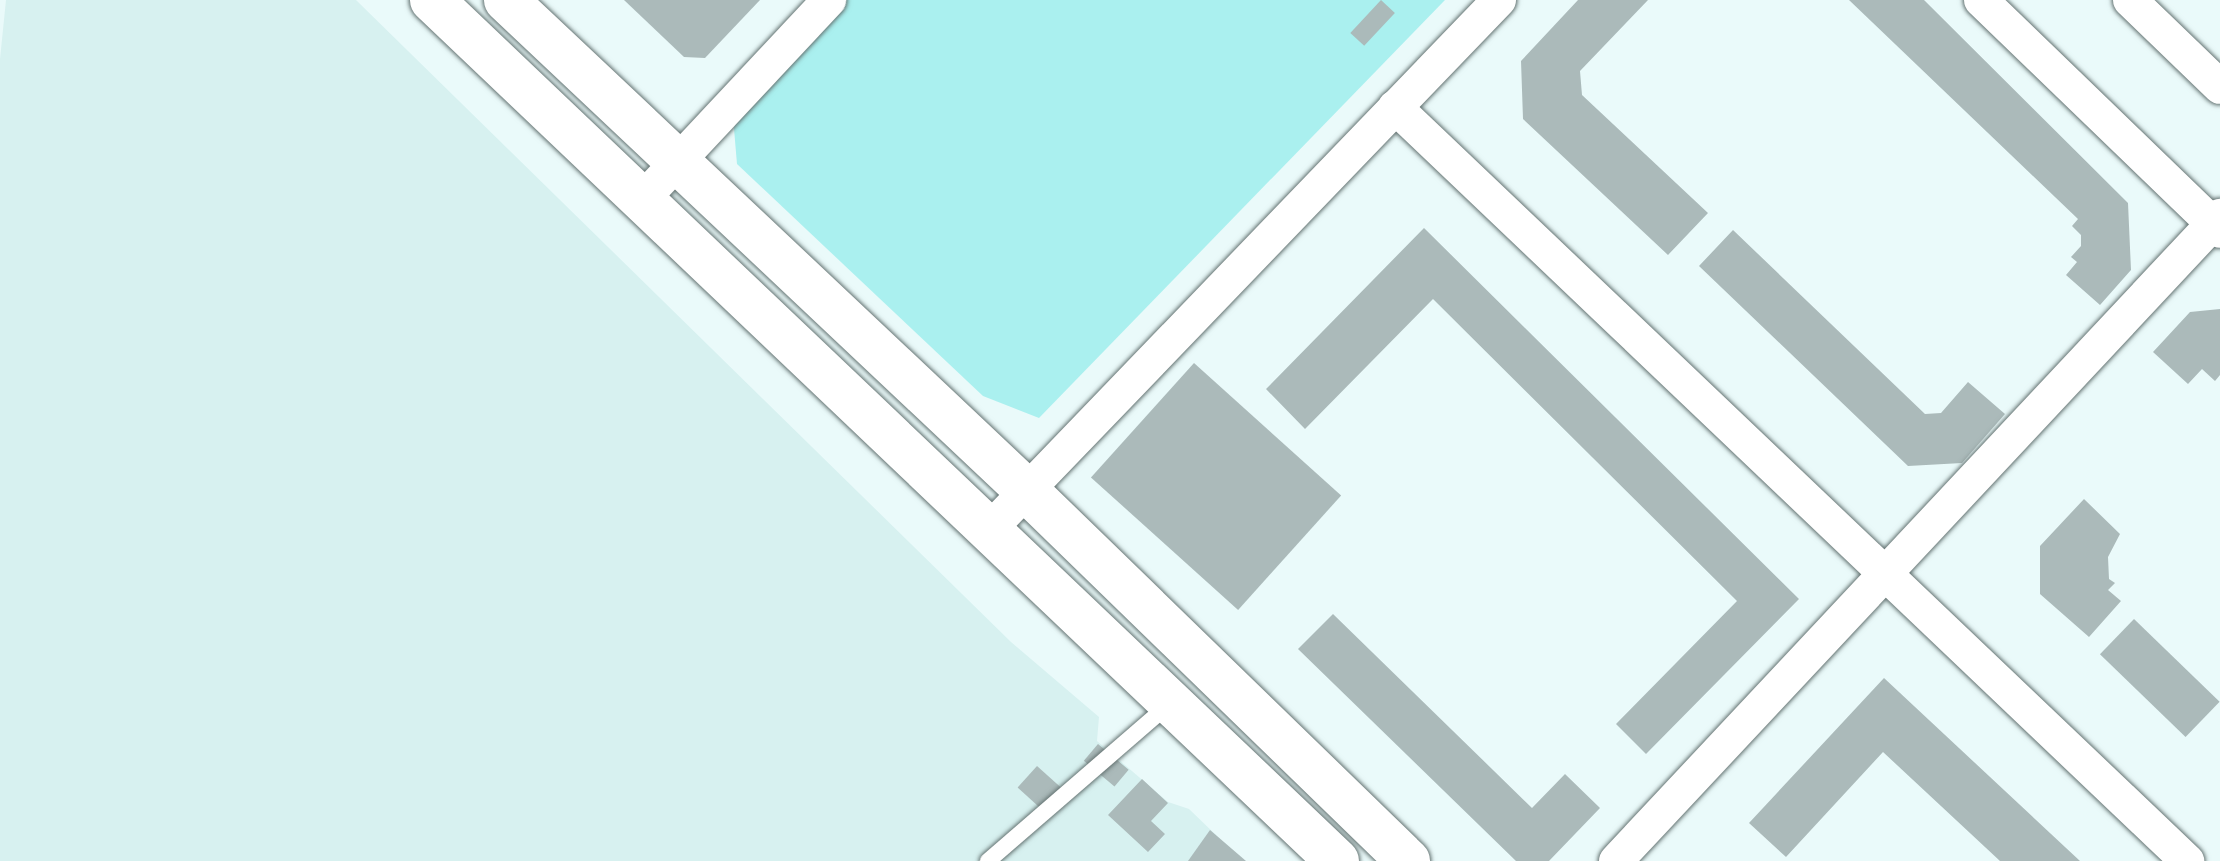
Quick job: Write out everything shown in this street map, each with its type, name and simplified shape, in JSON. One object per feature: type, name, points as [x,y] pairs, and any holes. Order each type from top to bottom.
[{"type":"main road","points":[[432,0],[640,202],[1173,701],[1337,861]]},
{"type":"main road","points":[[506,0],[1025,489],[1408,861]]},
{"type":"street","points":[[640,202],[829,0]]},
{"type":"street","points":[[988,531],[1025,489],[1499,0]]},
{"type":"street","points":[[1616,861],[2218,224],[1981,0]]},
{"type":"street","points":[[2130,0],[2220,87]]},
{"type":"street","points":[[1395,107],[2187,861]]},
{"type":"lane","points":[[988,861],[1173,701]]},
{"type":"shaded area","points":[[6,0],[356,0],[1011,642],[1099,717],[1097,741],[1168,802],[1189,809],[1243,861],[0,861],[0,59]]},
{"type":"shaded area","points":[[845,0],[1445,0],[1039,418],[983,396],[737,164],[733,117]]},
{"type":"building","points":[[624,0],[760,0],[705,58],[684,57]]},
{"type":"building","points":[[1381,0],[1395,13],[1364,46],[1350,33]]},
{"type":"building","points":[[1578,0],[1648,0],[1580,71],[1582,95],[1708,213],[1668,255],[1523,119],[1521,61]]},
{"type":"building","points":[[1849,0],[1924,0],[2128,203],[2131,270],[2100,305],[2066,275],[2077,262],[2071,257],[2081,246],[2081,235],[2072,226],[2078,219]]},
{"type":"building","points":[[1424,228],[1799,599],[1646,754],[1616,724],[1737,601],[1433,299],[1305,429],[1266,389]]},
{"type":"building","points":[[1733,230],[1925,414],[1941,413],[1968,382],[2005,414],[1962,463],[1908,466],[1699,266]]},
{"type":"building","points":[[2220,309],[2220,375],[2215,381],[2202,369],[2188,384],[2153,352],[2190,312]]},
{"type":"building","points":[[1194,363],[1341,495],[1238,610],[1091,477]]},
{"type":"building","points":[[2084,499],[2120,534],[2108,557],[2109,579],[2115,583],[2108,590],[2121,601],[2089,637],[2040,594],[2040,546]]},
{"type":"building","points":[[1333,614],[1532,808],[1565,774],[1600,808],[1549,861],[1516,861],[1298,649]]},
{"type":"building","points":[[2134,619],[2220,702],[2186,737],[2100,654]]},
{"type":"building","points":[[1884,678],[2080,861],[2000,861],[1883,752],[1786,857],[1749,823]]},
{"type":"building","points":[[1098,744],[1129,770],[1115,787],[1084,761]]},
{"type":"building","points":[[1037,766],[1064,790],[1044,812],[1018,788]]},
{"type":"building","points":[[1142,779],[1168,803],[1151,821],[1165,834],[1148,852],[1108,815]]},
{"type":"building","points":[[1210,830],[1246,861],[1188,861]]}]
